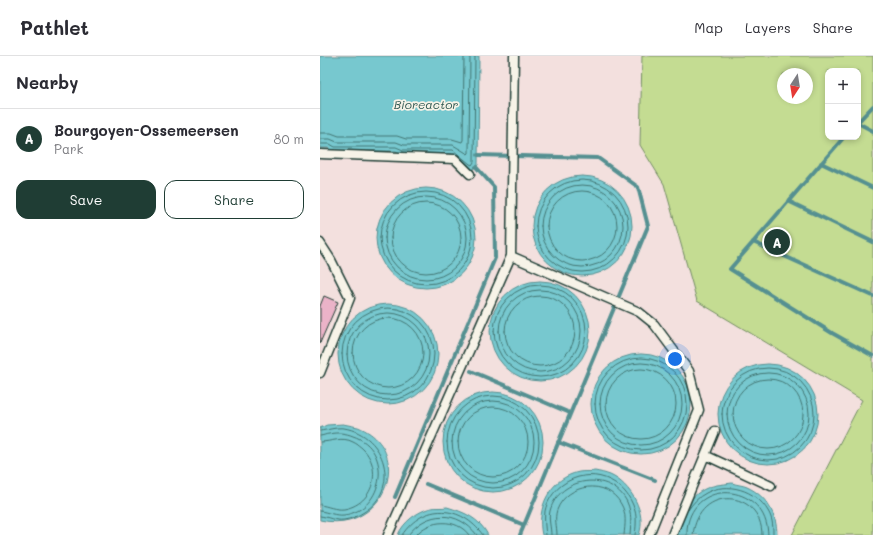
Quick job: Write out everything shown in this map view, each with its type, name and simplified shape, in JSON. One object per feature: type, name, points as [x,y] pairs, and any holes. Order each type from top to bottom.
[{"type":"lane","points":[[388,535],[510,256],[514,56]]},
{"type":"lane","points":[[320,154],[455,159],[470,174]]},
{"type":"lane","points":[[320,243],[331,260],[350,298],[320,373]]},
{"type":"lane","points":[[510,256],[638,312],[654,324],[689,371],[699,410],[649,535]]},
{"type":"lane","points":[[672,535],[715,431]]},
{"type":"lane","points":[[705,456],[771,486]]},
{"type":"green space","points":[[642,56],[873,56],[873,535],[792,535],[862,400],[697,301],[664,184],[640,145]]},
{"type":"water","name":"Bioreactor","points":[[320,56],[479,56],[478,165],[471,171],[452,154],[401,154],[396,151],[334,151],[329,148],[320,148]]},
{"type":"water","points":[[582,176],[592,177],[610,184],[624,198],[631,216],[631,236],[624,254],[610,268],[592,275],[582,276],[572,275],[554,268],[540,254],[533,236],[532,226],[533,216],[540,198],[554,184],[572,177]]},
{"type":"water","points":[[426,188],[436,189],[454,196],[468,210],[475,228],[475,248],[468,266],[454,280],[436,287],[426,288],[416,287],[398,280],[384,266],[377,248],[376,238],[377,228],[384,210],[398,196],[416,189]]},
{"type":"water","points":[[540,281],[550,282],[568,289],[582,303],[589,321],[589,341],[582,359],[568,373],[550,380],[540,381],[530,380],[512,373],[498,359],[491,341],[490,331],[491,321],[498,303],[512,289],[530,282]]},
{"type":"water","points":[[388,304],[398,305],[416,312],[430,326],[437,344],[437,364],[430,382],[416,396],[398,403],[388,404],[378,403],[360,396],[346,382],[339,364],[338,354],[339,344],[346,326],[360,312],[378,305]]},
{"type":"water","points":[[641,354],[651,355],[669,362],[683,376],[690,394],[690,414],[683,432],[669,446],[651,453],[641,454],[631,453],[613,446],[599,432],[592,414],[591,404],[592,394],[599,376],[613,362],[631,355]]},
{"type":"water","points":[[768,364],[778,365],[796,372],[810,386],[817,404],[817,424],[810,442],[796,456],[778,463],[768,464],[758,463],[740,456],[726,442],[719,424],[718,414],[719,404],[726,386],[740,372],[758,365]]},
{"type":"water","points":[[493,392],[503,393],[521,400],[535,414],[542,432],[542,452],[535,470],[521,484],[503,491],[493,492],[483,491],[465,484],[451,470],[444,452],[443,442],[444,432],[451,414],[465,400],[483,393]]},
{"type":"water","points":[[343,424],[358,427],[376,438],[386,453],[389,470],[385,488],[376,503],[362,515],[343,521],[320,520],[320,428],[327,425]]},
{"type":"water","points":[[595,471],[608,474],[618,479],[631,492],[639,509],[641,518],[639,535],[542,535],[541,515],[543,505],[553,487],[569,475],[579,472]]},
{"type":"water","points":[[732,483],[747,487],[760,495],[773,513],[777,528],[777,535],[678,535],[684,510],[694,497],[708,488]]},
{"type":"water","points":[[447,507],[459,511],[476,520],[488,535],[398,535],[403,526],[416,514],[426,509]]},
{"type":"building","points":[[324,296],[338,302],[320,343],[320,306]]},
{"type":"waterway","points":[[861,119],[873,106]]},
{"type":"waterway","points":[[861,125],[873,131]]},
{"type":"waterway","points":[[841,140],[730,269],[832,333],[873,356]]},
{"type":"waterway","points":[[478,155],[598,158],[638,187],[648,226],[520,535]]},
{"type":"waterway","points":[[821,163],[873,188]]},
{"type":"waterway","points":[[395,497],[495,258],[494,187],[476,167]]},
{"type":"waterway","points":[[788,201],[873,242]]},
{"type":"waterway","points":[[753,242],[873,296]]},
{"type":"waterway","points":[[471,371],[570,413]]},
{"type":"waterway","points":[[558,442],[655,480]]},
{"type":"waterway","points":[[426,484],[524,525]]},
{"type":"place","name":"Bourgoyen-Ossemeersen","points":[[777,242]]}]
